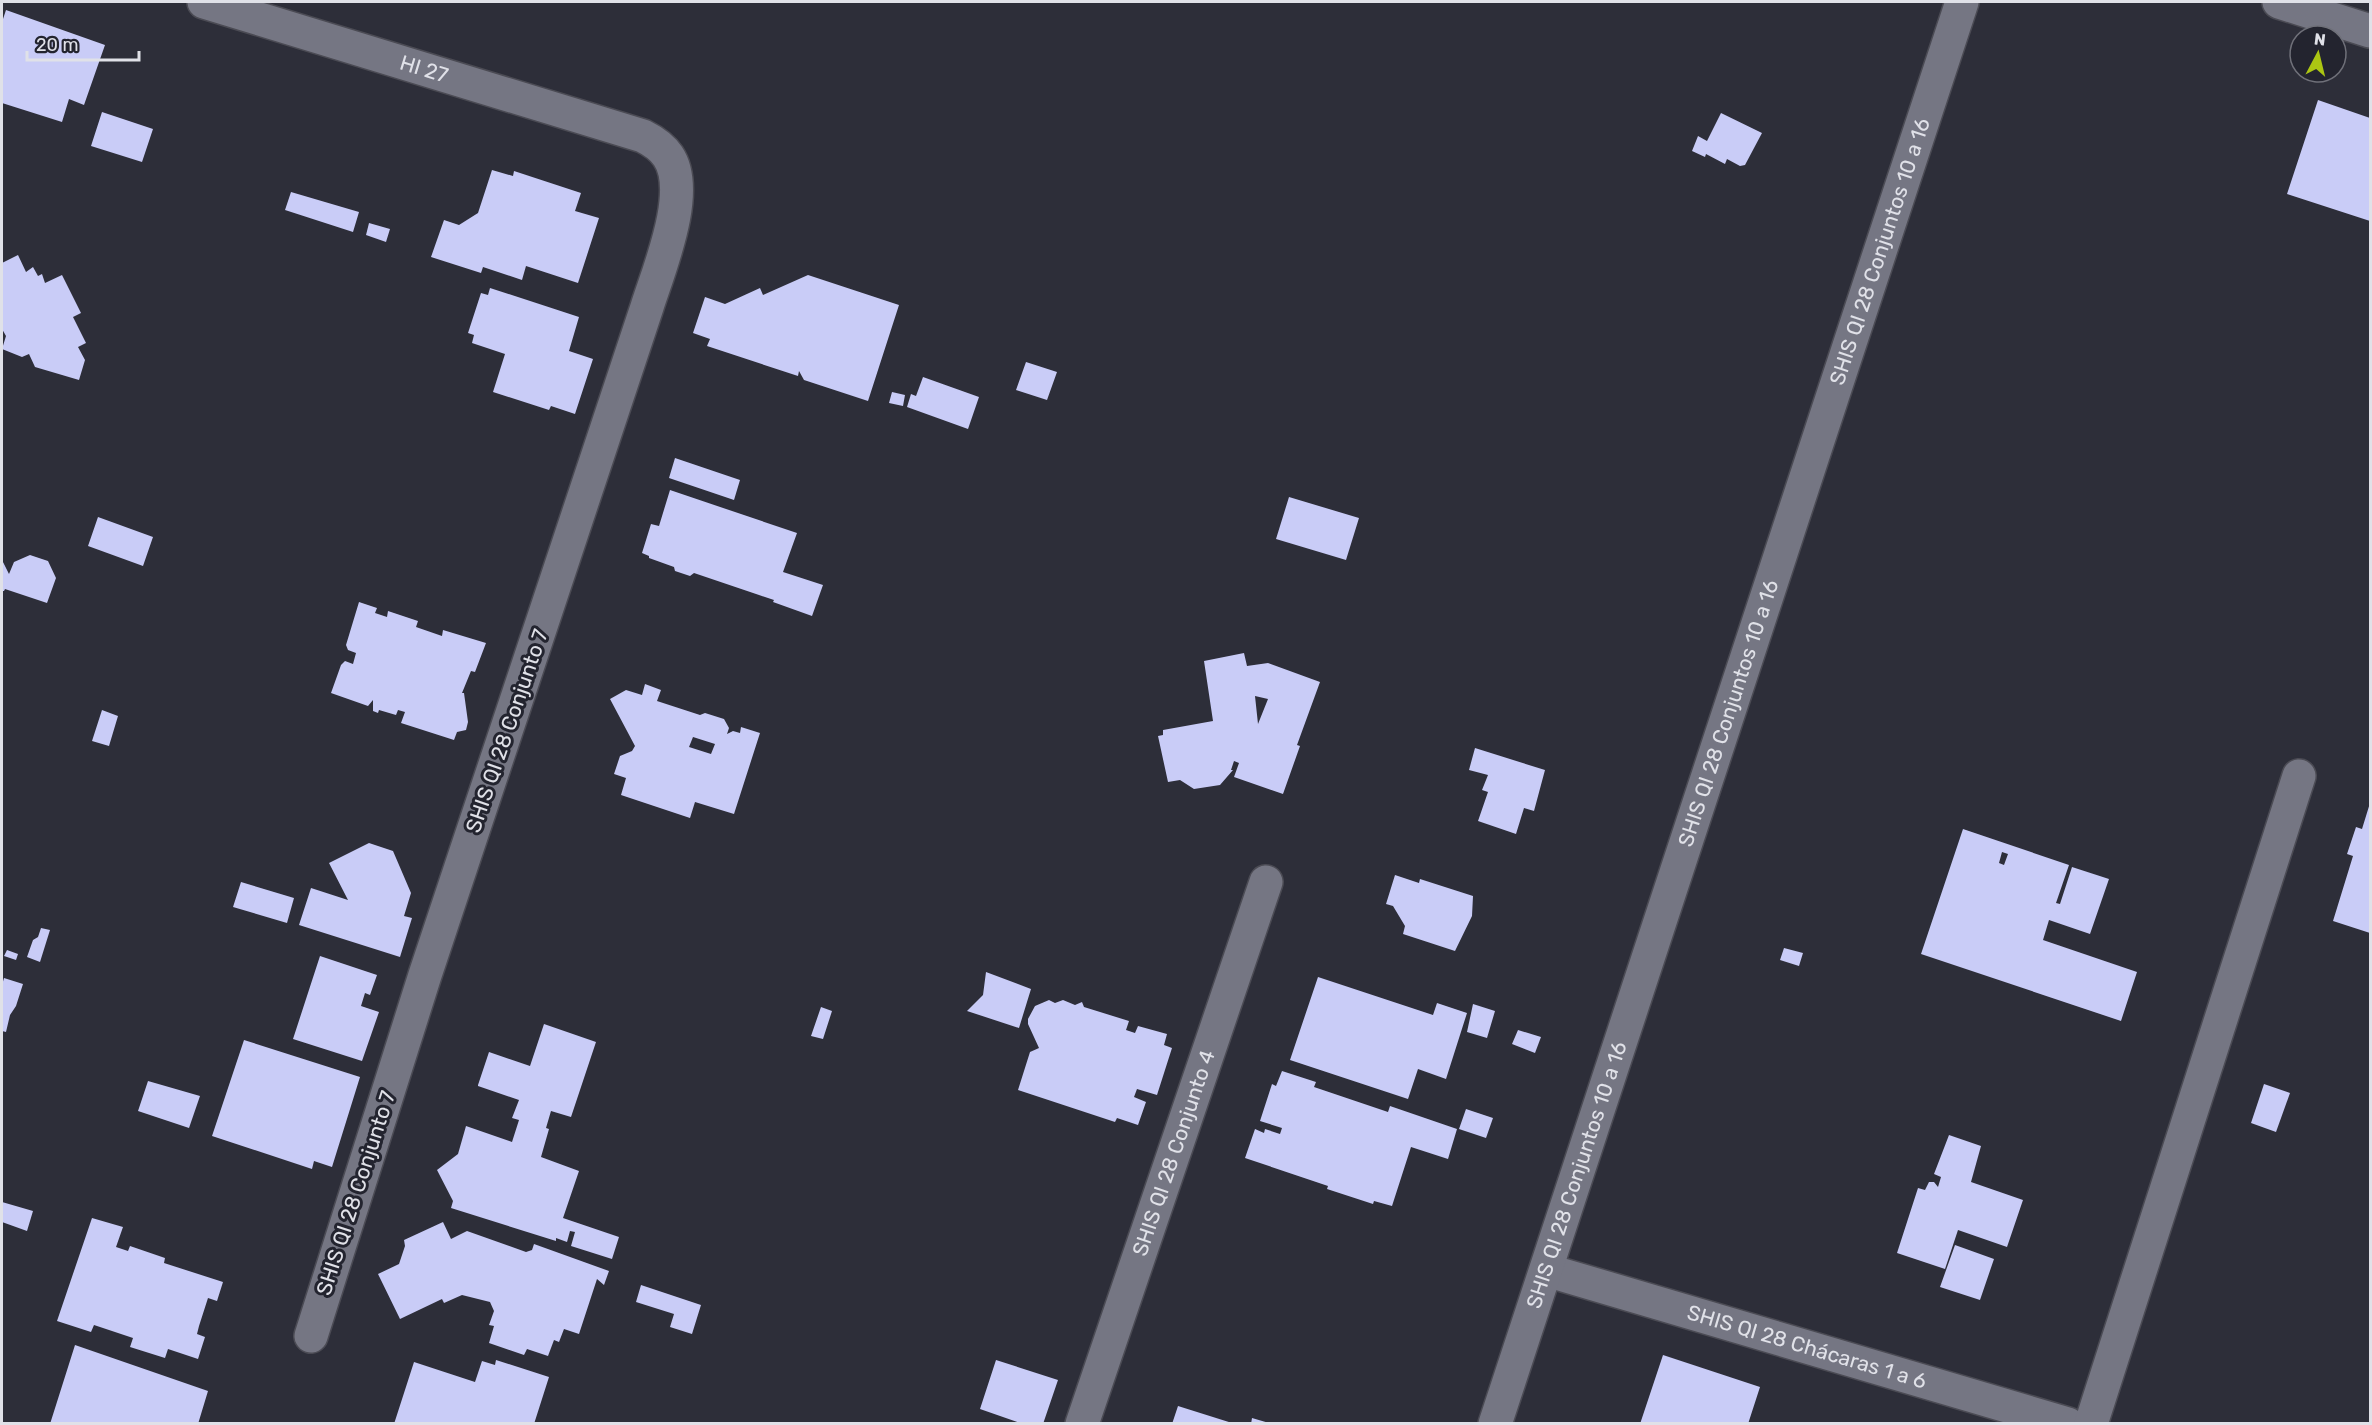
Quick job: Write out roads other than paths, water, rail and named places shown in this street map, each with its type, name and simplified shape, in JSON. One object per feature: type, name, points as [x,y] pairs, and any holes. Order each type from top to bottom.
[{"type":"street","name":"HI 27","points":[[204,2],[643,136]]},
{"type":"street","name":"SHIS QI 28 Conjuntos 10 a 16","points":[[1495,1424],[1962,2]]},
{"type":"street","points":[[2279,2],[2370,31]]},
{"type":"street","name":"SHIS QI 28 Conjunto 7","points":[[311,1336],[425,975],[607,433],[673,221],[678,192],[675,171],[665,151],[643,136]]},
{"type":"street","points":[[2091,1424],[2299,776]]},
{"type":"street","name":"SHIS QI 28 Conjunto 4","points":[[1082,1424],[1266,882]]},
{"type":"street","name":"SHIS QI 28 Chácaras 1 a 6","points":[[1546,1270],[2068,1424]]}]
